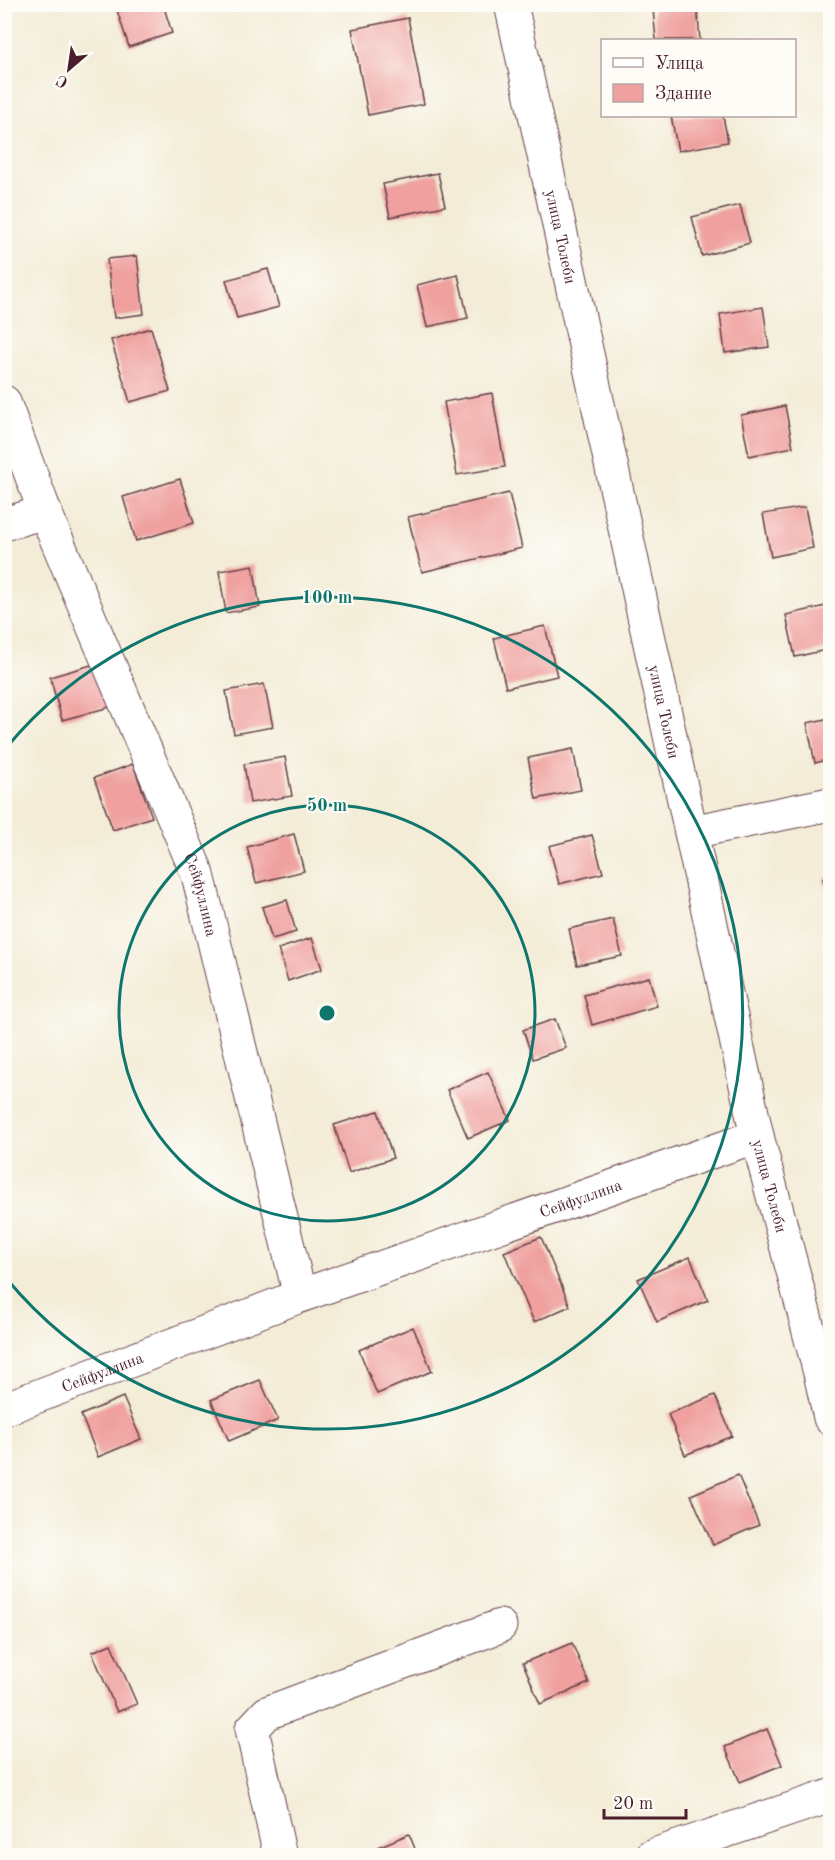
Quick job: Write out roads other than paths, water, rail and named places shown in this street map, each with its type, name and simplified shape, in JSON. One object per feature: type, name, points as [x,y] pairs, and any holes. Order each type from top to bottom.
[{"type":"street","name":"улица Толеби","points":[[511,4],[757,1136],[831,1418]]},
{"type":"street","name":"Сейфуллина","points":[[4,402],[45,512],[198,875],[300,1296]]},
{"type":"street","points":[[4,524],[45,512]]},
{"type":"street","points":[[691,832],[831,804]]},
{"type":"street","name":"Сейфуллина","points":[[4,1408],[300,1296],[757,1136]]},
{"type":"street","points":[[280,1856],[252,1729],[267,1713],[500,1626]]},
{"type":"street","points":[[661,1854],[831,1796]]}]
